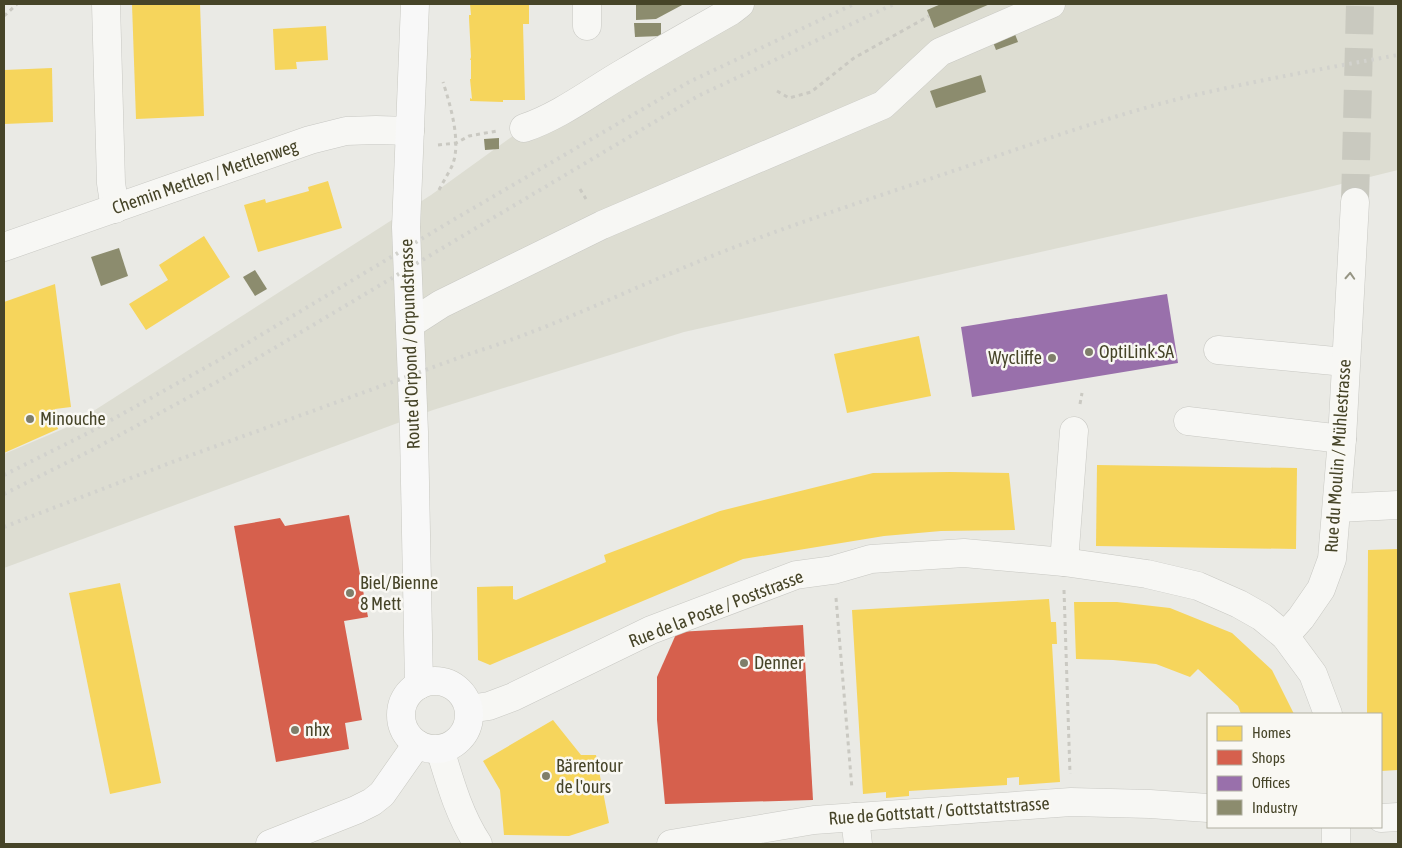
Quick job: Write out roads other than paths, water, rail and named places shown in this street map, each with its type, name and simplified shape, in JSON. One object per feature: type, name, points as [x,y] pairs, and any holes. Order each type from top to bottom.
[{"type":"main road","name":"Route d'Orpond / Orpundstrasse","points":[[415,4],[406,227],[419,685]]},
{"type":"main road","points":[[429,681],[440,681],[450,684],[459,690],[465,699],[468,709],[468,722],[462,735],[452,744],[428,746],[409,736],[402,726],[403,702],[409,692],[429,681]]},
{"type":"main road","points":[[270,844],[372,802],[428,746]]},
{"type":"street","points":[[106,4],[111,183],[115,209]]},
{"type":"street","points":[[524,128],[540,123],[556,114],[740,4]]},
{"type":"street","points":[[410,324],[441,304],[602,225],[884,104],[940,52],[1051,4]]},
{"type":"street","name":"Chemin Mettlen / Mettlenweg","points":[[4,247],[310,140],[346,131],[410,131]]},
{"type":"street","name":"Rue du Moulin / Mühlestrasse","points":[[1285,636],[1301,618],[1320,589],[1332,559],[1342,439],[1354,202]]},
{"type":"street","points":[[1218,350],[1345,362]]},
{"type":"street","points":[[1188,421],[1342,439]]},
{"type":"street","points":[[1064,562],[1074,431]]},
{"type":"street","points":[[1337,508],[1398,505]]},
{"type":"street","name":"Rue de la Poste / Poststrasse","points":[[468,709],[489,706],[513,697],[651,630],[796,575],[833,570],[871,559],[964,553],[1064,562],[1147,574],[1198,586],[1239,604],[1262,617],[1285,636]]},
{"type":"street","points":[[1285,636],[1313,674],[1328,713]]},
{"type":"street","points":[[428,746],[478,844]]},
{"type":"street","name":"Rue de Gottstatt / Gottstattstrasse","points":[[671,844],[814,820],[1071,802],[1207,808]]},
{"type":"street","points":[[855,817],[858,844]]},
{"type":"street","points":[[1382,818],[1398,817]]},
{"type":"street","points":[[1336,828],[1336,844]]},
{"type":"tunnel","points":[[1355,202],[1360,4]]},
{"type":"railway","points":[[4,475],[88,433],[219,360],[689,82],[854,4]]},
{"type":"railway","points":[[4,494],[94,449],[224,378],[698,96],[894,4]]},
{"type":"railway","points":[[4,527],[175,461],[536,330],[691,265],[842,208],[1126,113],[1263,80],[1398,55]]},
{"type":"place","name":"OptiLink SA","points":[[1089,352]]},
{"type":"place","name":"Wycliffe","points":[[1052,358]]},
{"type":"place","name":"Minouche","points":[[30,419]]},
{"type":"place","name":"Biel/Bienne 8 Mett","points":[[350,593]]},
{"type":"place","name":"Denner","points":[[744,663]]},
{"type":"place","name":"nhx","points":[[295,730]]},
{"type":"place","name":"Bärentour de l'ours","points":[[546,776]]}]
